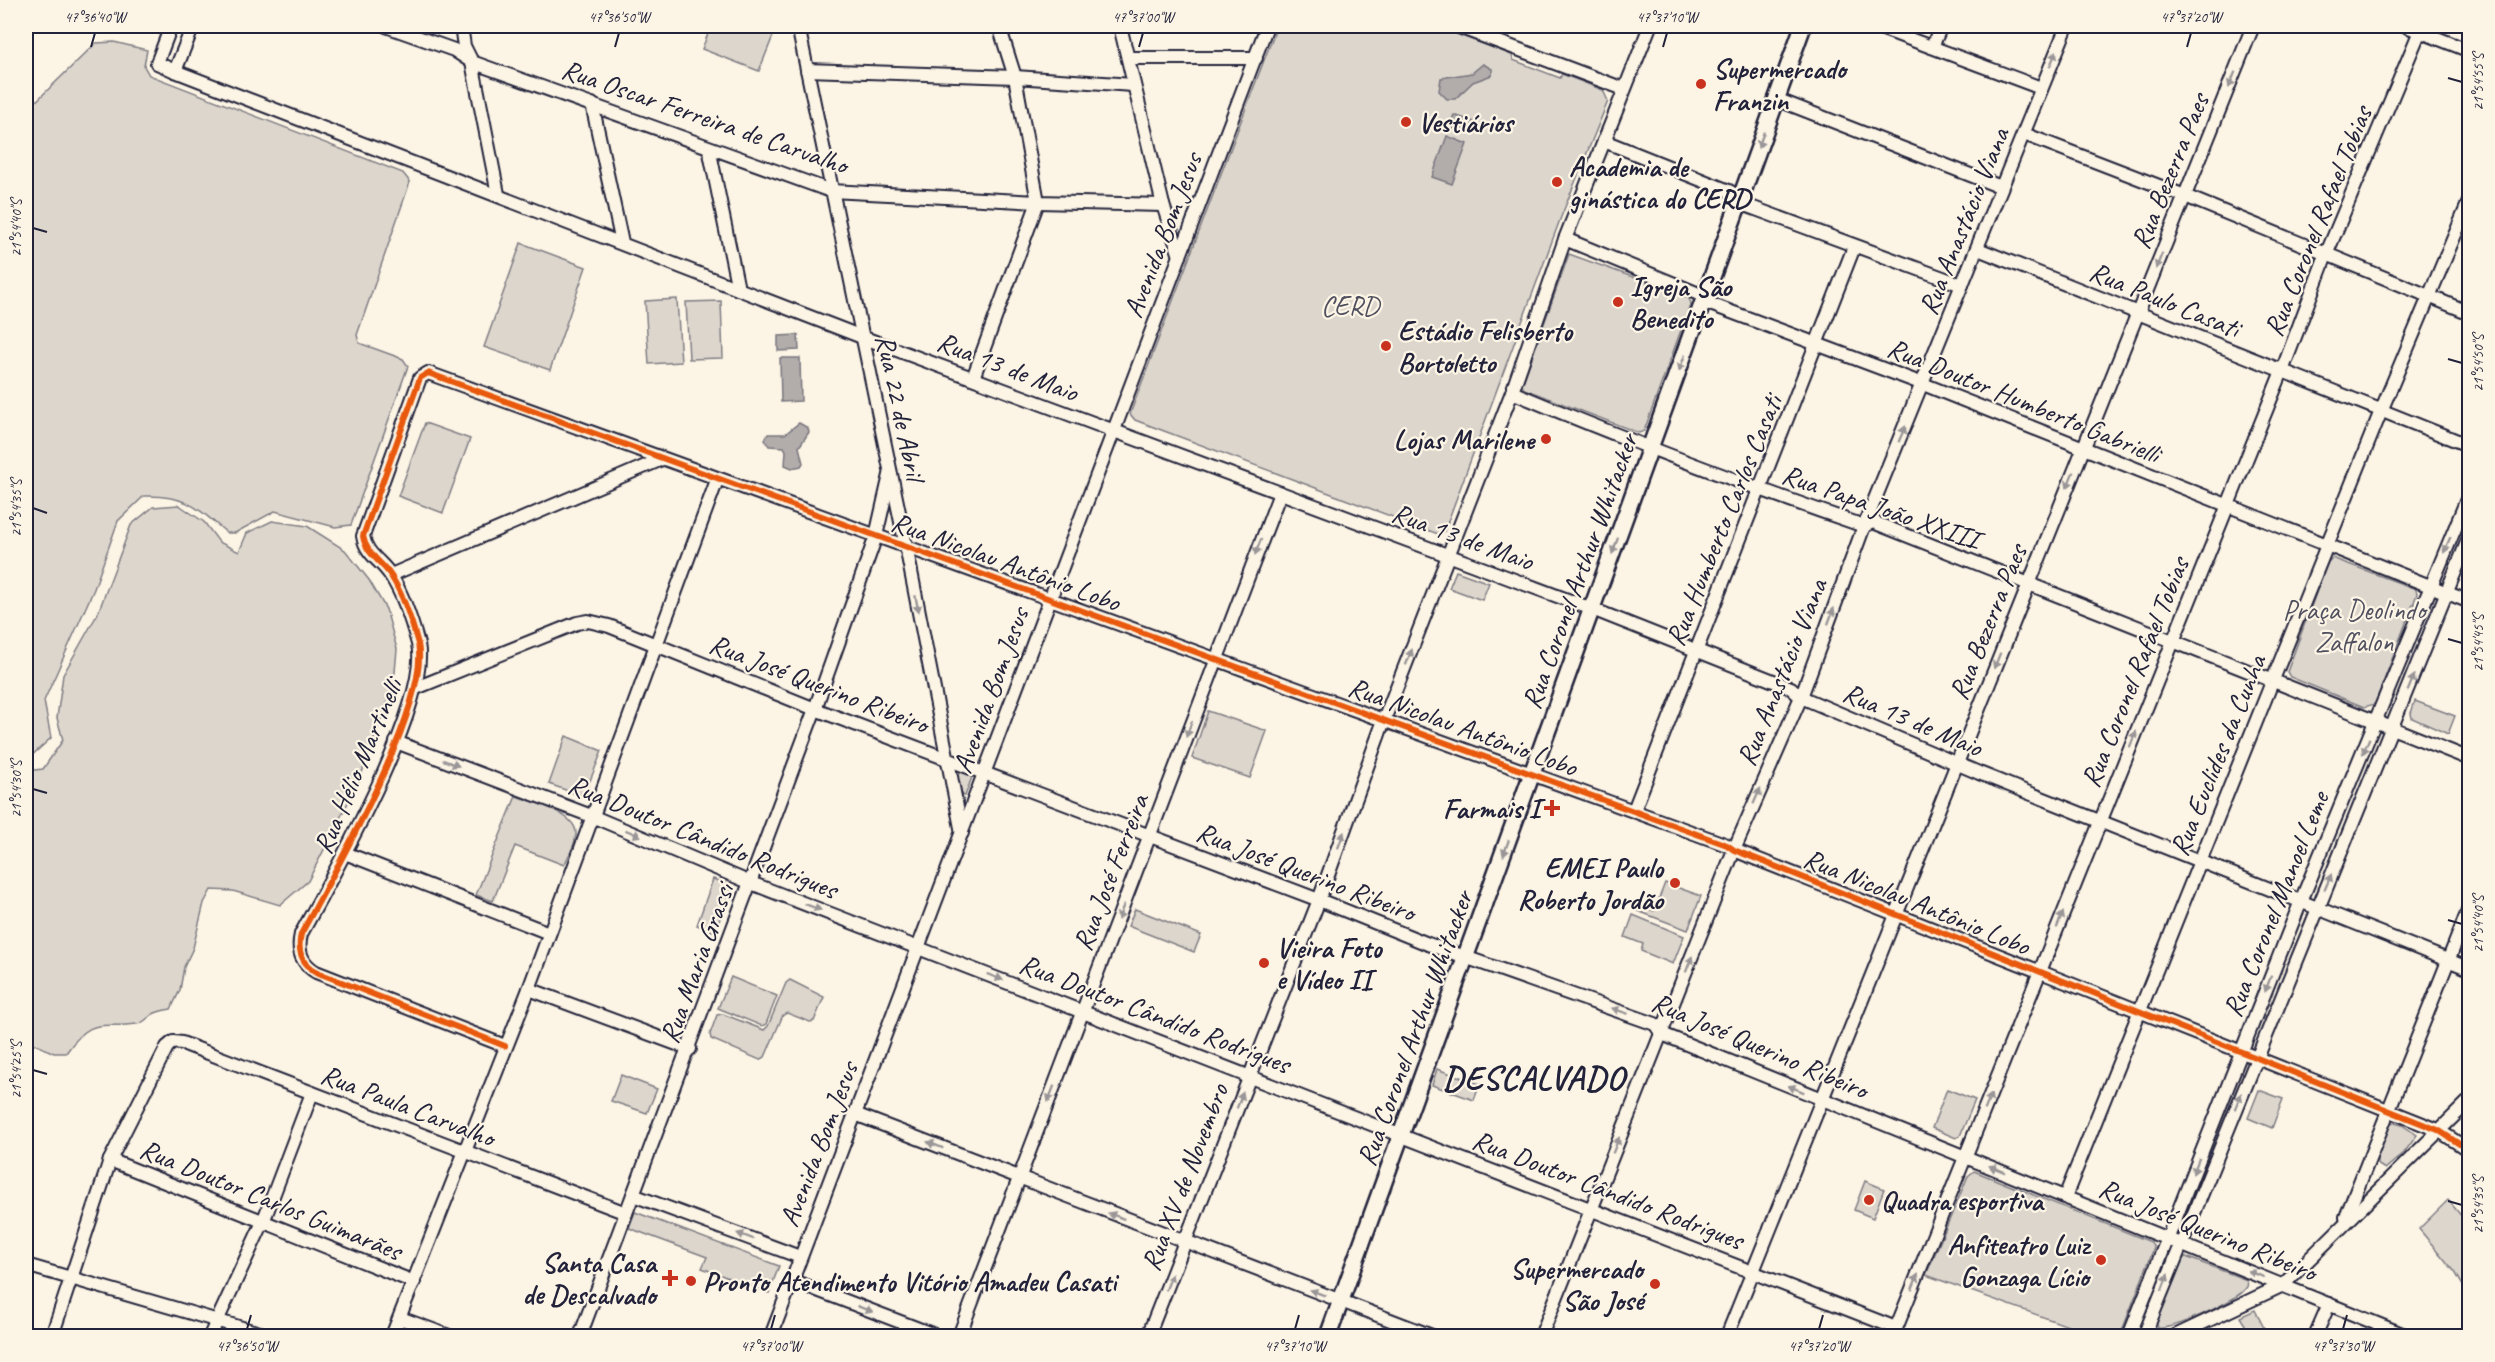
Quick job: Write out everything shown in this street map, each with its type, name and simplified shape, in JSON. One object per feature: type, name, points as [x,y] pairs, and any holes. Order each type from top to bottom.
[{"type":"main road","name":"Rua Coronel Arthur Whitacker","points":[[1328,1336],[1467,958],[1803,26]]},
{"type":"street","name":"Rua 13 de Maio","points":[[171,26],[157,63],[175,71],[498,194],[862,337],[1447,557],[1593,609],[1791,688],[1801,697],[1957,763],[2469,969]]},
{"type":"street","points":[[175,71],[193,26]]},
{"type":"street","name":"Rua Oscar Ferreira de Carvalho","points":[[386,26],[454,50],[472,62],[831,191],[1038,202],[1163,205]]},
{"type":"street","points":[[460,26],[464,46],[472,62],[498,194]]},
{"type":"street","name":"Rua 22 de Abril","points":[[798,26],[906,546],[962,834]]},
{"type":"street","points":[[973,378],[1038,202],[1015,77],[999,26]]},
{"type":"street","points":[[1120,26],[1163,205],[1180,256]]},
{"type":"street","name":"Avenida Bom Jesus","points":[[771,1336],[1267,26]]},
{"type":"street","points":[[1456,26],[1624,89]]},
{"type":"street","name":"Rua XV de Novembro","points":[[1148,1336],[1319,900],[1384,720],[1512,392],[1565,239],[1650,26]]},
{"type":"street","points":[[1875,26],[2041,87]]},
{"type":"street","points":[[1932,47],[1941,26]]},
{"type":"street","name":"Rua Anastácio Viana","points":[[1541,1336],[1734,850],[1801,697],[1864,526],[2067,26]]},
{"type":"street","name":"Rua Bezerra Paes","points":[[1727,1336],[2253,26]]},
{"type":"street","points":[[2406,26],[2421,28],[2469,51]]},
{"type":"street","name":"Rua Coronel Rafael Tobias","points":[[1895,1332],[2228,506],[2326,255],[2421,28]]},
{"type":"street","points":[[1128,58],[1256,58]]},
{"type":"street","points":[[807,70],[1015,77],[1133,85]]},
{"type":"street","points":[[1776,99],[2001,187]]},
{"type":"street","points":[[592,104],[622,243]]},
{"type":"street","points":[[2025,134],[2185,196],[2469,313]]},
{"type":"street","points":[[1604,141],[1740,198],[1745,205],[1962,285]]},
{"type":"street","points":[[710,148],[738,289]]},
{"type":"street","name":"Rua Euclides da Cunha","points":[[2065,1197],[2326,546],[2469,199]]},
{"type":"street","name":"Rua Doutor Humberto Gabrielli","points":[[1565,239],[1706,297],[1710,304],[1923,384],[2469,602]]},
{"type":"street","name":"Rua Humberto Carlos Casati","points":[[1634,810],[1761,491],[1854,247]]},
{"type":"street","name":"Rua Paulo Casati","points":[[1977,249],[2469,446]]},
{"type":"street","name":"Rua Nicolau Antônio Lobo","points":[[374,559],[365,546],[363,536],[420,378],[428,373],[717,480],[906,546],[1727,845],[1734,850],[2040,973],[2438,1130],[2469,1151]]},
{"type":"street","name":"Rua Papa João XXIII","points":[[1512,392],[1650,450],[1761,491],[1864,526],[1873,522],[2376,720],[2469,759]]},
{"type":"street","points":[[391,575],[662,459]]},
{"type":"street","name":"Rua Maria Grassi","points":[[580,1336],[690,1049],[815,709],[876,536],[890,475]]},
{"type":"street","points":[[392,1336],[529,989],[658,645],[717,480]]},
{"type":"street","name":"Rua Coronel Manoel Leme","points":[[2129,1336],[2301,900],[2469,492]]},
{"type":"street","name":"Rua José Ferreira","points":[[959,1336],[1280,493]]},
{"type":"street","name":"Rua Coronel Manoel Leme","points":[[2146,1331],[2469,536]]},
{"type":"street","name":"Rua Hélio Martinelli","points":[[374,559],[391,575],[411,620],[418,647],[420,669],[416,688],[396,742],[345,853],[300,934],[298,945],[301,958],[306,966],[316,972],[505,1046]]},
{"type":"street","name":"Rua José Querino Ribeiro","points":[[416,688],[577,623],[598,623],[815,709],[1467,958],[1654,1023],[1662,1034],[2407,1336]]},
{"type":"street","name":"Rua Doutor Cândido Rodrigues","points":[[396,742],[594,817],[752,883],[1753,1271],[1895,1332]]},
{"type":"street","points":[[345,853],[549,933]]},
{"type":"street","points":[[2345,1221],[2362,1171],[2388,1112],[2469,906]]},
{"type":"street","points":[[529,989],[690,1049]]},
{"type":"street","name":"Rua Paula Carvalho","points":[[110,1160],[173,1042],[626,1213]]},
{"type":"street","points":[[210,1336],[263,1222],[312,1093]]},
{"type":"street","points":[[2175,1336],[2283,1285],[2385,1180],[2469,1100]]},
{"type":"street","points":[[855,1114],[1432,1336]]},
{"type":"street","points":[[52,1336],[110,1160]]},
{"type":"street","name":"Rua Doutor Carlos Guimarães","points":[[110,1160],[414,1282]]},
{"type":"street","points":[[2362,1171],[2385,1180]]},
{"type":"street","points":[[633,1195],[800,1257]]},
{"type":"street","points":[[26,1265],[270,1336]]},
{"type":"street","points":[[791,1280],[938,1336]]},
{"type":"street","points":[[2315,1336],[2329,1304]]},
{"type":"street","points":[[400,1318],[449,1336]]},
{"type":"street","points":[[2136,1320],[2146,1331]]},
{"type":"green space","points":[[711,26],[777,26],[759,71],[702,49]]},
{"type":"green space","name":"CERD","points":[[1277,26],[1437,26],[1512,55],[1513,60],[1560,78],[1562,74],[1603,90],[1608,101],[1561,217],[1444,532],[1438,534],[1135,420],[1130,414]]},
{"type":"green space","points":[[114,42],[147,50],[144,66],[149,75],[403,173],[410,182],[357,335],[359,343],[403,359],[408,366],[351,525],[335,527],[275,511],[235,533],[227,533],[190,504],[159,496],[144,496],[118,521],[94,589],[44,701],[51,738],[26,759],[26,111],[96,43]]},
{"type":"green space","points":[[521,243],[586,267],[550,370],[484,347]]},
{"type":"green space","points":[[1569,254],[1688,297],[1691,303],[1644,431],[1639,433],[1524,389],[1522,385]]},
{"type":"green space","points":[[677,299],[681,362],[649,364],[645,301]]},
{"type":"green space","points":[[721,301],[723,358],[689,359],[686,302]]},
{"type":"green space","points":[[425,423],[470,439],[443,513],[398,496]]},
{"type":"green space","points":[[179,505],[204,522],[219,542],[239,552],[247,533],[272,521],[307,526],[345,550],[369,580],[386,609],[397,649],[395,672],[387,703],[359,781],[308,881],[280,905],[233,891],[211,890],[204,903],[193,948],[184,967],[180,990],[171,1009],[155,1013],[139,1024],[105,1025],[91,1028],[75,1041],[66,1053],[54,1053],[26,1040],[26,771],[43,769],[63,740],[57,718],[63,675],[98,613],[131,525],[153,507]]},
{"type":"green space","name":"Praça Deolindo Zaffalon","points":[[2332,558],[2416,589],[2417,594],[2375,704],[2364,707],[2290,677],[2287,672],[2327,563]]},
{"type":"green space","points":[[1456,571],[1489,583],[1482,600],[1449,588]]},
{"type":"green space","points":[[2415,701],[2455,716],[2448,734],[2412,718],[2411,713]]},
{"type":"green space","points":[[1208,711],[1267,731],[1250,778],[1192,758]]},
{"type":"green space","points":[[566,736],[602,751],[585,793],[579,795],[549,784]]},
{"type":"green space","points":[[960,769],[972,777],[965,796],[962,795],[956,774]]},
{"type":"green space","points":[[516,796],[562,814],[574,827],[576,838],[564,865],[515,846],[493,901],[476,895]]},
{"type":"green space","points":[[713,879],[729,884],[731,888],[715,932],[697,925]]},
{"type":"green space","points":[[1665,883],[1701,896],[1688,930],[1635,910],[1637,904],[1654,911]]},
{"type":"green space","points":[[1135,909],[1201,935],[1194,952],[1128,926]]},
{"type":"green space","points":[[1633,915],[1684,936],[1673,964],[1641,951],[1643,944],[1625,937]]},
{"type":"green space","points":[[731,977],[777,996],[766,1024],[762,1026],[718,1008]]},
{"type":"green space","points":[[790,980],[824,997],[814,1021],[810,1022],[787,1013],[783,1015],[765,1057],[760,1060],[711,1039],[710,1034],[717,1015],[723,1014],[764,1030],[768,1026],[786,983]]},
{"type":"green space","points":[[1437,1069],[1480,1084],[1474,1100],[1432,1085]]},
{"type":"green space","points":[[621,1075],[657,1089],[647,1113],[611,1101]]},
{"type":"green space","points":[[1947,1089],[1975,1100],[1960,1136],[1956,1138],[1932,1128]]},
{"type":"green space","points":[[2259,1090],[2283,1099],[2272,1128],[2248,1118]]},
{"type":"green space","points":[[2391,1122],[2402,1125],[2417,1135],[2404,1153],[2385,1169],[2377,1164],[2377,1159]]},
{"type":"green space","points":[[1974,1171],[2151,1242],[2154,1248],[2120,1336],[2096,1336],[1926,1275],[1968,1176]]},
{"type":"green space","name":"Quadra esportiva","points":[[1865,1181],[1884,1189],[1873,1218],[1854,1210]]},
{"type":"green space","points":[[2448,1200],[2469,1225],[2469,1296],[2455,1272],[2419,1229]]},
{"type":"green space","points":[[635,1212],[779,1266],[769,1293],[702,1268],[707,1257],[629,1228]]},
{"type":"green space","points":[[2186,1257],[2247,1280],[2247,1286],[2231,1300],[2204,1314],[2176,1325],[2158,1328],[2156,1321],[2181,1259]]},
{"type":"green space","points":[[2255,1310],[2268,1336],[2252,1336],[2240,1317]]},
{"type":"shaded area","points":[[1483,64],[1492,69],[1492,75],[1473,82],[1455,99],[1447,99],[1439,91],[1441,78],[1472,73]]},
{"type":"shaded area","points":[[1454,115],[1474,122],[1469,134],[1449,127]]},
{"type":"shaded area","points":[[1447,136],[1467,144],[1452,184],[1432,177]]},
{"type":"shaded area","points":[[798,335],[799,350],[778,351],[778,336]]},
{"type":"shaded area","points":[[780,358],[800,358],[801,401],[781,402]]},
{"type":"shaded area","points":[[799,423],[808,428],[809,432],[799,447],[803,463],[801,466],[792,468],[785,465],[784,447],[769,446],[765,440],[768,434],[785,434]]},
{"type":"cycle path","points":[[505,1046],[316,972],[307,965],[300,951],[301,934],[355,833],[395,747],[410,706],[418,671],[418,644],[404,601],[391,576],[367,548],[363,536],[420,378],[428,373],[1727,845],[1734,850],[2438,1130],[2470,1151]]},
{"type":"place","name":"Supermercado Franzin","points":[[1701,84]]},
{"type":"place","name":"Vestiários","points":[[1406,122]]},
{"type":"place","name":"Academia de ginástica do CERD","points":[[1557,182]]},
{"type":"place","name":"Igreja São Benedito","points":[[1618,302]]},
{"type":"place","name":"Estádio Felisberto Bortoletto","points":[[1386,346]]},
{"type":"place","name":"Lojas Marilene","points":[[1546,439]]},
{"type":"place","name":"Farmais I","points":[[1552,808]]},
{"type":"place","name":"EMEI Paulo Roberto Jordão","points":[[1675,883]]},
{"type":"place","name":"Vieira Foto e Vídeo II","points":[[1264,963]]},
{"type":"place","name":"Quadra esportiva","points":[[1869,1200]]},
{"type":"place","name":"Anfiteatro Luiz Gonzaga Lício","points":[[2101,1260]]},
{"type":"place","name":"Santa Casa de Descalvado","points":[[670,1278]]},
{"type":"place","name":"Pronto Atendimento Vitório Amadeu Casati","points":[[691,1281]]},
{"type":"place","name":"Supermercado São José","points":[[1655,1284]]},
{"type":"district","name":"DESCALVADO","points":[[1534,1077]]}]
